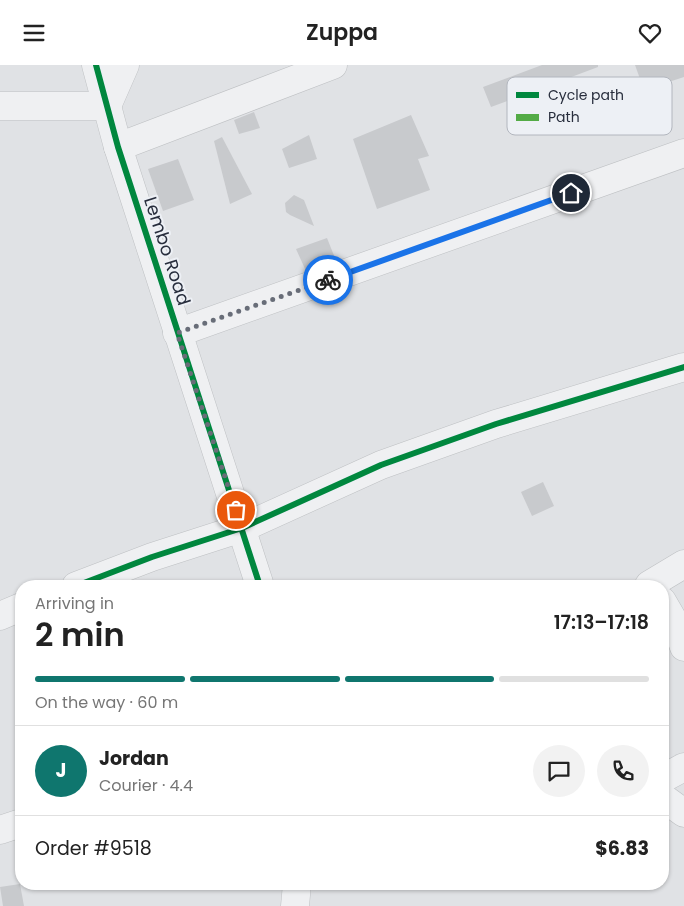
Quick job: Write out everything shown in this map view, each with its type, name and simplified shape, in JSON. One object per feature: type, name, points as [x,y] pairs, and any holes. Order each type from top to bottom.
[{"type":"street","name":"Lembo Road","points":[[96,65],[118,147],[258,580]]},
{"type":"street","points":[[0,106],[107,106],[125,65]]},
{"type":"street","points":[[118,147],[333,65]]},
{"type":"street","points":[[177,333],[684,153]]},
{"type":"street","points":[[92,580],[152,557],[242,528],[381,465],[496,424],[684,367]]},
{"type":"street","points":[[657,580],[684,564]]},
{"type":"street","points":[[0,616],[15,610]]},
{"type":"street","points":[[669,613],[677,627],[684,647]]},
{"type":"street","points":[[669,775],[684,767]]},
{"type":"street","points":[[669,802],[684,813]]},
{"type":"street","points":[[0,829],[15,825]]},
{"type":"street","points":[[296,906],[297,890]]},
{"type":"building","points":[[542,65],[598,65],[598,67],[571,77],[510,77]]},
{"type":"building","points":[[635,65],[684,65],[684,77],[672,81],[672,77],[639,77]]},
{"type":"building","points":[[507,78],[507,101],[491,107],[483,87]]},
{"type":"building","points":[[254,112],[260,128],[239,134],[234,120]]},
{"type":"building","points":[[411,115],[429,156],[418,159],[430,190],[377,209],[353,139]]},
{"type":"building","points":[[309,135],[317,159],[289,168],[282,149]]},
{"type":"building","points":[[222,137],[252,194],[230,204],[214,141]]},
{"type":"building","points":[[178,159],[194,200],[163,211],[148,169]]},
{"type":"building","points":[[294,195],[304,200],[314,226],[286,212],[285,203]]},
{"type":"building","points":[[327,238],[335,258],[306,271],[296,249]]},
{"type":"building","points":[[543,482],[554,506],[532,516],[521,492]]},
{"type":"building","points":[[15,885],[15,890],[21,890],[24,906],[3,906],[0,887]]},
{"type":"cycle path","points":[[96,65],[118,147],[258,580]]},
{"type":"cycle path","points":[[92,580],[152,557],[242,528],[381,465],[496,424],[684,367]]},
{"type":"way so far","points":[[236,510],[177,333],[328,280]]},
{"type":"route","points":[[328,280],[571,193]]}]
